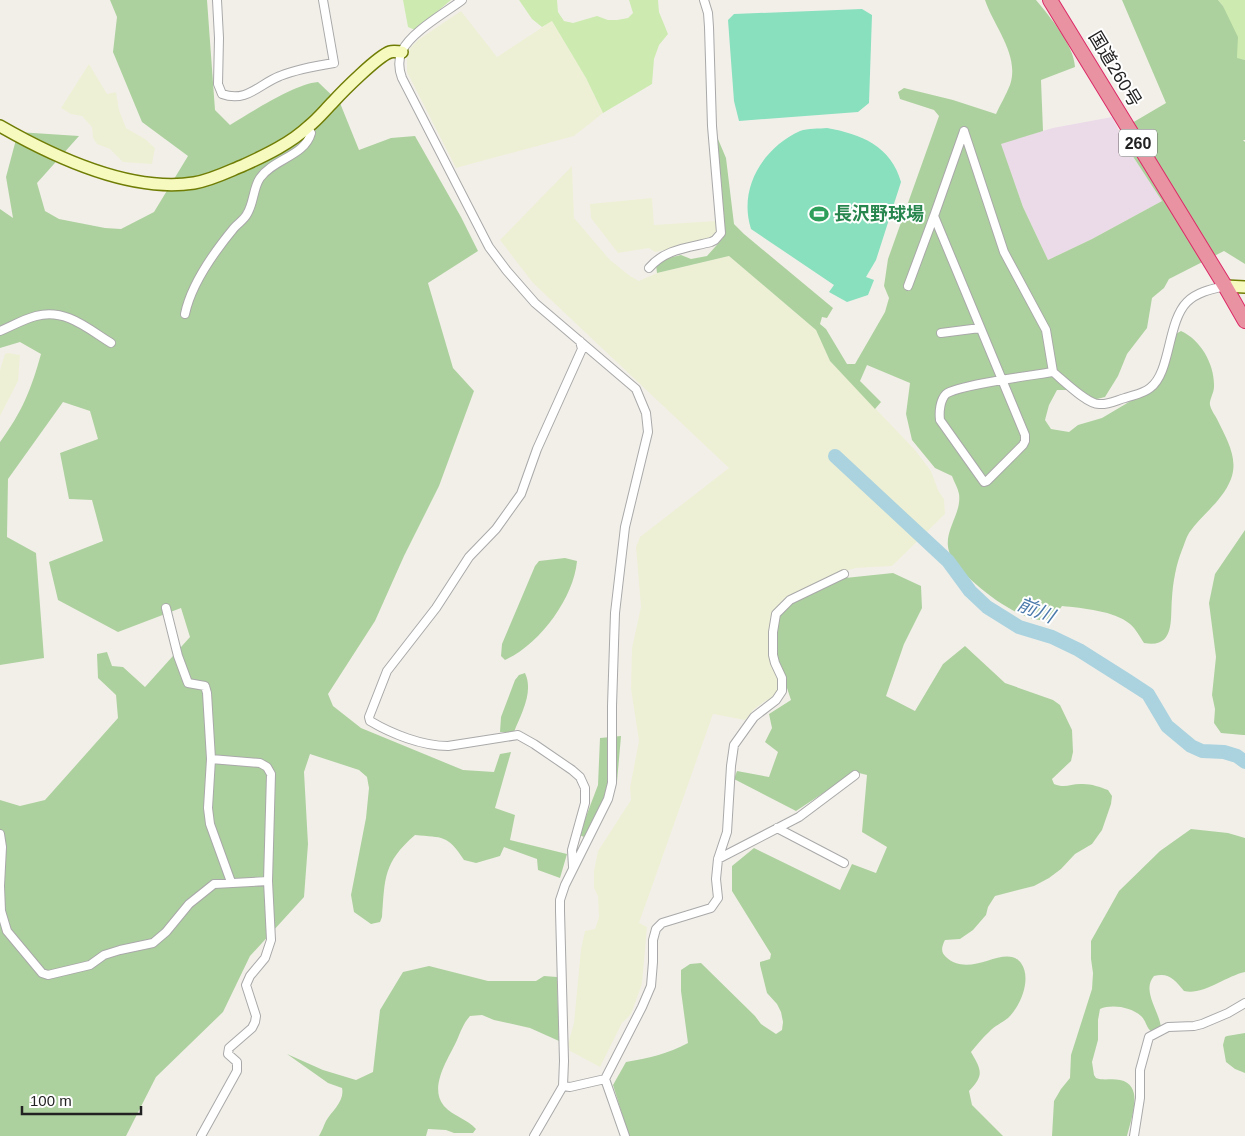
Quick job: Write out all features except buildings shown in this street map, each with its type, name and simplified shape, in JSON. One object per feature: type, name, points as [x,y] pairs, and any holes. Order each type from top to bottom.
[{"type":"highway","name":"国道260号","points":[[1050,0],[1225,286]]},
{"type":"highway","name":"260","points":[[1225,286],[1245,321]]},
{"type":"street","points":[[217,0],[220,38],[218,84],[222,94],[231,97],[248,94],[278,76],[303,68],[334,64],[322,0]]},
{"type":"street","points":[[462,0],[408,42],[402,52],[400,71],[402,78],[490,247],[535,303],[636,389],[646,413],[648,432],[625,527],[621,558],[613,653],[612,783],[608,799],[565,885],[560,900],[563,1086],[534,1136]]},
{"type":"street","points":[[649,268],[656,260],[667,253],[710,242],[719,237],[721,233],[712,126],[709,27],[704,0]]},
{"type":"street","points":[[0,126],[38,147],[79,165],[139,181],[181,184],[212,179],[290,140],[308,127],[343,91],[372,65],[390,52],[402,52]]},
{"type":"street","points":[[185,314],[188,300],[210,262],[236,226],[247,215],[260,178],[267,171],[301,149],[309,141],[311,133],[308,127]]},
{"type":"street","points":[[908,286],[964,131],[1004,252],[1046,330],[1053,372],[1092,403],[1107,404],[1144,392],[1153,386],[1159,376],[1178,318],[1187,302],[1201,293],[1225,286],[1245,286]]},
{"type":"street","points":[[934,216],[1001,381],[1025,435],[1023,446],[984,482],[943,426],[939,413],[944,396],[953,389],[1001,381],[1053,372]]},
{"type":"street","points":[[0,331],[35,316],[61,315],[72,318],[111,343]]},
{"type":"street","points":[[941,333],[980,328]]},
{"type":"street","points":[[573,869],[572,850],[585,802],[585,788],[580,777],[572,770],[518,735],[439,746],[419,742],[382,728],[370,721],[369,717],[387,671],[436,608],[469,557],[496,529],[521,494],[537,449],[582,349],[580,340]]},
{"type":"street","points":[[625,1136],[606,1079],[651,986],[653,940],[656,930],[662,923],[711,908],[718,898],[716,879],[718,859],[727,832],[734,745],[754,717],[776,700],[782,691],[782,678],[773,655],[773,632],[776,614],[790,600],[844,574]]},
{"type":"street","points":[[166,608],[178,656],[188,683],[205,686],[207,693],[211,760],[208,808],[210,824],[231,882]]},
{"type":"street","points":[[200,1136],[236,1071],[237,1062],[228,1054],[229,1048],[252,1028],[255,1022],[256,1016],[246,985],[250,976],[269,950],[271,923],[268,881],[271,774],[267,767],[260,763],[211,760]]},
{"type":"street","points":[[718,859],[799,817],[856,775]]},
{"type":"street","points":[[777,828],[844,863]]},
{"type":"street","points":[[0,834],[2,847],[1,911],[7,931],[42,973],[48,975],[90,965],[104,956],[120,950],[153,943],[166,932],[189,904],[204,890],[214,884],[268,881]]},
{"type":"street","points":[[1134,1136],[1140,1098],[1140,1070],[1149,1037],[1168,1027],[1194,1026],[1220,1016],[1245,1003]]},
{"type":"street","points":[[563,1086],[570,1087],[606,1079]]},
{"type":"shaded area","points":[[1112,117],[1132,155],[1162,201],[1092,239],[1048,260],[1023,207],[1000,143],[1053,128]]},
{"type":"green space","points":[[110,0],[207,0],[215,110],[230,125],[285,93],[318,82],[340,103],[359,150],[391,138],[415,136],[461,217],[478,251],[428,283],[453,368],[474,391],[439,486],[404,556],[375,621],[328,694],[333,706],[361,728],[463,770],[494,772],[500,754],[511,752],[495,808],[515,815],[510,840],[567,854],[560,878],[538,870],[537,859],[504,847],[500,856],[476,863],[464,860],[453,846],[444,839],[415,835],[391,863],[385,881],[382,917],[380,922],[371,924],[354,912],[351,895],[366,818],[369,788],[367,777],[359,770],[310,754],[304,772],[308,844],[304,897],[250,956],[223,1012],[156,1077],[126,1136],[0,1136],[0,800],[20,806],[45,800],[118,718],[116,695],[98,678],[97,654],[107,652],[112,666],[123,667],[145,687],[190,637],[181,608],[118,632],[58,600],[49,562],[103,541],[92,500],[69,499],[60,453],[98,439],[90,411],[63,402],[8,479],[7,537],[36,553],[44,658],[0,665],[0,442],[25,400],[41,354],[20,342],[0,348],[0,209],[13,218],[6,177],[18,132],[79,136],[37,183],[45,211],[59,219],[105,228],[121,229],[154,212],[188,156],[142,122],[113,52],[117,17]]},
{"type":"green space","points":[[403,0],[451,0],[415,30],[408,27]]},
{"type":"green space","points":[[519,0],[557,0],[558,12],[564,21],[573,23],[597,16],[608,20],[628,18],[633,13],[629,0],[658,0],[659,12],[668,34],[659,45],[654,59],[652,84],[603,113],[586,78],[552,21],[542,27],[532,19]]},
{"type":"green space","points":[[985,0],[1036,0],[1066,41],[1074,59],[1075,67],[1041,80],[1043,131],[1001,144],[1023,207],[1048,260],[1092,239],[1162,201],[1132,155],[1120,130],[1166,103],[1122,0],[1218,0],[1223,6],[1238,37],[1237,58],[1245,60],[1245,140],[1243,140],[1245,142],[1245,264],[1224,251],[1169,279],[1164,288],[1152,298],[1147,328],[1127,354],[1118,376],[1105,397],[1093,400],[1080,390],[1057,390],[1049,405],[1045,420],[1051,429],[1069,432],[1078,425],[1102,418],[1156,386],[1174,335],[1181,331],[1195,340],[1209,362],[1214,379],[1210,405],[1230,448],[1233,471],[1227,487],[1187,537],[1175,574],[1169,630],[1162,641],[1154,644],[1144,643],[1134,628],[1124,620],[1098,611],[1062,606],[1049,619],[1038,620],[1024,616],[994,598],[966,575],[950,554],[948,546],[950,531],[958,509],[958,492],[952,476],[935,468],[912,440],[906,414],[910,383],[867,365],[860,381],[881,402],[875,409],[830,361],[816,330],[729,256],[657,273],[656,265],[664,259],[681,255],[691,259],[707,256],[723,238],[715,132],[726,158],[734,224],[833,308],[827,318],[822,317],[820,324],[826,329],[847,364],[855,364],[885,312],[889,298],[884,286],[888,259],[939,116],[934,110],[900,99],[898,92],[904,88],[953,100],[996,114],[1010,85],[1012,63],[1009,52]]},
{"type":"green space","points":[[1218,0],[1245,0],[1245,60],[1237,59],[1223,6]]},
{"type":"green space","points":[[862,9],[872,15],[869,103],[858,112],[739,121],[734,101],[728,20],[734,14]]},
{"type":"green space","points":[[461,11],[497,57],[552,21],[586,78],[603,113],[574,136],[456,168],[407,72],[407,57],[411,47],[418,40]]},
{"type":"green space","points":[[89,64],[107,94],[116,92],[119,110],[126,128],[145,139],[155,148],[152,164],[123,162],[110,149],[97,144],[93,138],[92,127],[82,116],[71,114],[61,108]]},
{"type":"green space","name":"長沢野球場","points":[[827,128],[852,134],[873,144],[890,159],[901,182],[876,260],[866,277],[874,280],[868,295],[847,302],[829,292],[834,285],[751,229],[748,214],[751,184],[765,159],[775,148],[787,138],[800,131]]},
{"type":"green space","points":[[572,166],[574,218],[610,260],[630,276],[639,281],[657,273],[729,256],[816,330],[830,361],[915,450],[931,471],[938,490],[944,499],[945,514],[892,566],[856,568],[838,573],[786,597],[773,612],[770,620],[770,635],[780,684],[778,696],[765,701],[753,710],[745,720],[713,714],[639,923],[647,927],[642,984],[631,1014],[622,1023],[600,1067],[570,1051],[568,1044],[574,1023],[581,949],[585,931],[595,929],[599,917],[598,896],[594,888],[594,871],[598,851],[631,800],[630,788],[639,741],[631,689],[632,648],[641,607],[636,547],[640,537],[729,468],[533,283],[500,240]]},
{"type":"green space","points":[[652,198],[654,225],[716,221],[716,238],[706,242],[655,252],[649,248],[618,253],[591,218],[590,204]]},
{"type":"green space","points":[[5,354],[20,355],[18,381],[0,416],[0,370]]},
{"type":"green space","points":[[1245,530],[1245,735],[1243,735],[1221,733],[1214,723],[1215,709],[1212,695],[1216,657],[1209,603],[1215,574]]},
{"type":"green space","points":[[565,558],[577,561],[569,590],[562,605],[542,632],[518,653],[505,660],[501,656],[502,644],[535,566],[539,561]]},
{"type":"green space","points":[[893,573],[921,586],[922,608],[904,644],[886,696],[915,711],[943,664],[965,646],[1005,683],[1053,700],[1060,705],[1072,730],[1073,752],[1071,761],[1052,779],[1054,784],[1062,786],[1093,785],[1108,790],[1112,796],[1102,830],[1092,844],[1075,854],[1061,869],[1049,878],[1034,886],[995,896],[988,907],[986,915],[973,930],[960,939],[945,940],[943,944],[942,951],[944,955],[956,963],[966,965],[1006,956],[1014,958],[1021,963],[1024,969],[1024,992],[1013,1013],[991,1030],[971,1052],[980,1073],[977,1081],[969,1091],[972,1105],[1003,1136],[629,1136],[613,1085],[626,1062],[665,1053],[688,1043],[681,991],[681,970],[690,964],[701,963],[761,1024],[776,1034],[782,1030],[781,1012],[777,1004],[767,993],[760,965],[760,962],[770,959],[771,954],[732,891],[732,866],[754,848],[840,890],[852,864],[876,873],[887,847],[862,832],[867,775],[855,772],[796,811],[734,779],[737,771],[769,777],[778,752],[765,742],[772,728],[769,714],[791,700],[776,655],[775,632],[779,614],[791,602],[845,578]]},
{"type":"green space","points":[[525,673],[528,688],[527,695],[514,732],[500,732],[501,717],[515,680],[519,675]]},
{"type":"green space","points":[[621,736],[617,782],[592,840],[579,835],[598,785],[600,738]]},
{"type":"green space","points":[[1191,829],[1228,833],[1245,838],[1245,972],[1191,992],[1184,991],[1175,980],[1168,976],[1154,976],[1149,988],[1161,1028],[1152,1032],[1143,1018],[1132,1010],[1116,1007],[1100,1009],[1098,1040],[1092,1062],[1094,1075],[1099,1079],[1120,1080],[1128,1083],[1132,1088],[1134,1104],[1127,1136],[1052,1136],[1054,1101],[1070,1078],[1071,1055],[1092,989],[1091,941],[1119,891],[1160,851]]},
{"type":"green space","points":[[429,966],[488,981],[536,981],[544,976],[557,977],[559,1041],[530,1028],[494,1020],[482,1015],[470,1016],[441,1073],[438,1090],[444,1106],[476,1129],[473,1133],[454,1133],[446,1130],[428,1129],[426,1136],[319,1136],[326,1121],[340,1102],[342,1088],[328,1083],[287,1054],[323,1070],[356,1080],[373,1072],[380,1010],[403,972]]},
{"type":"green space","points":[[1245,1033],[1245,1073],[1235,1069],[1226,1062],[1223,1045],[1225,1037]]},
{"type":"waterway","name":"前川","points":[[835,456],[948,561],[970,591],[987,607],[1019,627],[1052,637],[1079,650],[1148,694],[1167,726],[1191,746],[1202,751],[1224,752],[1237,756],[1245,762]]},
{"type":"place","name":"長沢野球場","points":[[819,214]]}]
